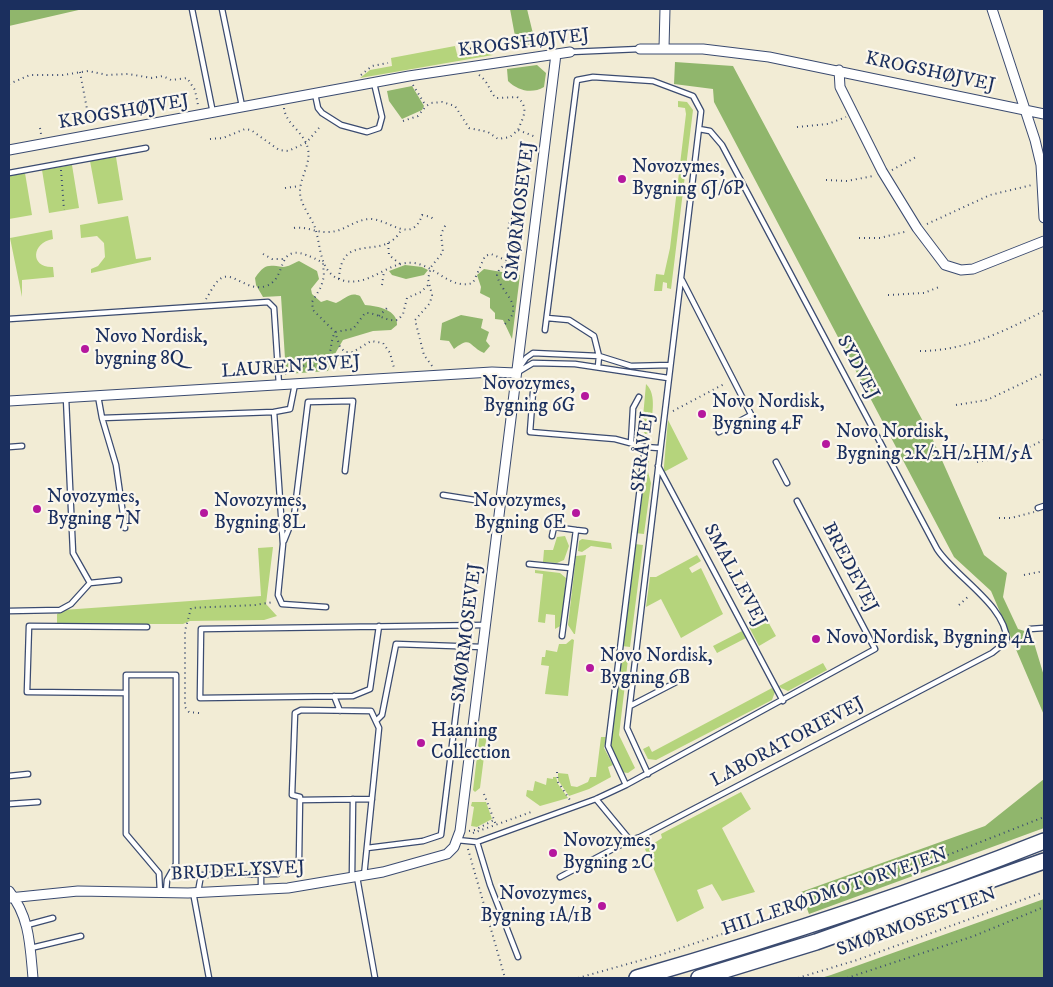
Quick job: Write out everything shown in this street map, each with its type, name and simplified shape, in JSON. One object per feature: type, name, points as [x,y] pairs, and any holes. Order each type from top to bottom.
[{"type":"highway","name":"HILLERØDMOTORVEJEN","points":[[637,978],[820,922],[918,889],[1044,841]]},
{"type":"highway","name":"HILLERØDMOTORVEJEN","points":[[699,978],[816,942],[1044,861]]},
{"type":"street","points":[[664,9],[664,48]]},
{"type":"street","points":[[992,9],[1035,140],[1042,184],[1044,218]]},
{"type":"street","name":"KROGSHØJVEJ","points":[[640,49],[703,49],[769,57],[1044,114]]},
{"type":"street","name":"KROGSHØJVEJ","points":[[9,150],[243,108],[374,82],[570,52]]},
{"type":"street","name":"SMØRMOSEVEJ","points":[[461,835],[471,732],[556,54]]},
{"type":"street","points":[[839,70],[840,87],[883,172],[917,228],[945,265],[961,270],[973,269],[1044,241]]},
{"type":"street","name":"LAURENTSVEJ","points":[[9,401],[492,372],[516,373]]},
{"type":"street","name":"BRUDELYSVEJ","points":[[10,895],[78,891],[195,892],[288,888],[358,877],[447,854],[461,835]]},
{"type":"street","points":[[10,895],[27,925],[33,978]]},
{"type":"lane","points":[[192,9],[213,113]]},
{"type":"lane","points":[[222,9],[243,108]]},
{"type":"lane","name":"KROGSHØJVEJ","points":[[570,52],[640,49]]},
{"type":"lane","name":"SKRÅVEJ","points":[[547,318],[577,80],[593,77],[653,81],[692,96],[700,106],[699,129],[627,728],[648,774]]},
{"type":"lane","points":[[315,94],[318,108],[322,114],[341,125],[367,132],[379,128],[382,117],[374,82]]},
{"type":"lane","name":"SYDVEJ","points":[[699,129],[710,131],[722,145],[936,549],[944,561],[981,593],[1007,635],[1005,644]]},
{"type":"lane","points":[[9,173],[146,148]]},
{"type":"lane","points":[[682,278],[757,426]]},
{"type":"lane","points":[[9,319],[190,309],[268,302],[274,308],[281,385]]},
{"type":"lane","points":[[545,330],[547,318],[570,320],[594,336],[598,367]]},
{"type":"lane","points":[[516,373],[526,358],[533,354],[598,356],[632,366],[670,365]]},
{"type":"lane","points":[[516,373],[533,363],[575,364],[668,378]]},
{"type":"lane","points":[[102,418],[274,412],[290,409],[295,384]]},
{"type":"lane","points":[[533,392],[530,432],[596,437],[645,447],[660,448]]},
{"type":"lane","points":[[98,396],[102,418],[116,466],[125,528]]},
{"type":"lane","points":[[631,443],[633,408],[639,397]]},
{"type":"lane","points":[[66,398],[73,553],[90,583]]},
{"type":"lane","points":[[283,544],[294,516],[308,402],[353,401],[345,471]]},
{"type":"lane","points":[[274,412],[283,544],[278,595],[282,604],[326,607]]},
{"type":"lane","points":[[719,432],[751,415]]},
{"type":"lane","points":[[9,447],[22,446]]},
{"type":"lane","points":[[626,785],[608,746],[645,447]]},
{"type":"lane","points":[[776,462],[787,483]]},
{"type":"lane","name":"SMALLEVEJ","points":[[658,465],[783,701]]},
{"type":"lane","points":[[443,496],[500,504]]},
{"type":"lane","name":"BREDEVEJ","points":[[783,701],[875,649],[797,501]]},
{"type":"lane","points":[[1038,508],[1044,506]]},
{"type":"lane","points":[[552,536],[554,527],[585,531]]},
{"type":"lane","points":[[562,636],[576,530]]},
{"type":"lane","points":[[528,564],[570,568]]},
{"type":"lane","points":[[9,611],[60,610],[71,604],[90,583],[118,580]]},
{"type":"lane","points":[[378,626],[370,690],[353,696],[200,698],[201,629],[485,624]]},
{"type":"lane","points":[[126,693],[27,692],[29,626],[147,627]]},
{"type":"lane","points":[[1030,629],[1044,628]]},
{"type":"lane","points":[[376,721],[382,715],[396,644],[482,648]]},
{"type":"lane","name":"LABORATORIEVEJ","points":[[560,877],[992,653],[1005,644]]},
{"type":"lane","points":[[367,848],[424,841],[441,835],[464,646]]},
{"type":"lane","points":[[126,675],[176,675],[176,864],[163,892],[158,873],[126,834],[126,675]]},
{"type":"lane","points":[[630,706],[686,677]]},
{"type":"lane","points":[[334,696],[340,711]]},
{"type":"lane","points":[[461,835],[477,842],[596,799],[648,774],[783,701]]},
{"type":"lane","points":[[299,860],[300,797],[292,795],[296,713],[300,710],[371,711],[379,728],[367,848],[358,877]]},
{"type":"lane","points":[[454,730],[471,732]]},
{"type":"lane","points":[[9,776],[28,774]]},
{"type":"lane","points":[[353,799],[358,877],[375,978]]},
{"type":"lane","points":[[300,800],[372,799]]},
{"type":"lane","points":[[596,799],[630,840]]},
{"type":"lane","points":[[9,804],[38,802]]},
{"type":"lane","points":[[477,842],[490,885],[518,957]]},
{"type":"lane","points":[[261,874],[261,890]]},
{"type":"lane","points":[[208,978],[195,892],[201,875],[277,874]]},
{"type":"lane","points":[[27,925],[52,918]]},
{"type":"lane","points":[[30,948],[81,936]]},
{"type":"path","points":[[465,49],[478,48],[497,54],[503,62]]},
{"type":"path","points":[[351,87],[372,66],[388,63]]},
{"type":"path","points":[[403,121],[418,116],[426,106],[436,102],[450,104],[459,112],[468,128],[488,132],[498,139],[510,137],[518,130],[525,114],[523,104],[516,97],[496,98],[491,93],[489,84],[473,66]]},
{"type":"path","points":[[80,72],[92,135]]},
{"type":"path","points":[[9,84],[30,75],[63,75],[80,72],[107,75],[128,74],[152,78],[163,76],[171,80],[187,78],[195,90],[200,115]]},
{"type":"path","points":[[409,76],[426,106]]},
{"type":"path","points":[[283,100],[286,118],[301,132],[306,143],[308,153],[300,186],[300,196],[316,231],[324,263],[324,276],[321,287],[312,302],[313,310],[335,332],[340,347],[345,352],[360,350],[371,341],[383,343],[390,353],[395,378]]},
{"type":"path","points":[[797,127],[828,124],[853,113]]},
{"type":"path","points":[[210,139],[223,138],[245,129],[251,130],[279,150],[288,151],[306,143],[319,128]]},
{"type":"path","points":[[518,130],[528,135],[546,138]]},
{"type":"path","points":[[826,180],[858,179],[883,172],[918,156]]},
{"type":"path","points":[[60,163],[64,210]]},
{"type":"path","points":[[859,238],[880,238],[917,228],[990,196],[1042,184]]},
{"type":"path","points":[[285,188],[300,186]]},
{"type":"path","points":[[505,324],[512,316],[513,305],[497,276],[498,270],[516,253],[516,246],[508,231],[511,219],[526,214],[537,215]]},
{"type":"path","points":[[294,228],[338,231],[358,221],[376,219],[401,230],[414,227],[420,222],[422,215],[431,217],[434,220]]},
{"type":"path","points":[[434,376],[432,365],[424,355],[415,320],[430,303],[432,295],[428,285],[430,267],[443,252],[441,234],[446,224]]},
{"type":"path","points":[[339,279],[340,264],[347,253],[358,248],[371,248],[388,243],[401,230]]},
{"type":"path","points":[[388,243],[389,255],[400,264]]},
{"type":"path","points":[[190,309],[203,303],[219,279],[225,276],[232,277],[250,288],[268,286],[276,279],[283,260],[291,254],[303,252],[324,263],[339,279],[361,281],[400,264],[412,263],[430,267],[449,281],[466,285],[473,283],[485,256],[491,254],[508,261]]},
{"type":"path","points":[[263,254],[272,259],[283,260]]},
{"type":"path","points":[[382,284],[384,271]]},
{"type":"path","points":[[335,332],[352,329],[364,313],[388,320],[398,320],[403,314],[407,298],[421,292],[428,285]]},
{"type":"path","points":[[888,295],[924,293],[939,287]]},
{"type":"path","points":[[379,316],[388,307]]},
{"type":"path","points":[[920,351],[949,350],[977,343],[1044,311]]},
{"type":"path","points":[[281,385],[284,374],[303,366],[317,366],[327,361],[330,352],[330,342],[335,332]]},
{"type":"path","points":[[956,405],[987,400],[1044,373]]},
{"type":"path","points":[[664,414],[668,414],[733,379]]},
{"type":"path","points":[[977,462],[1010,456],[1044,440]]},
{"type":"path","points":[[1000,518],[1032,514],[1038,508]]},
{"type":"path","points":[[1024,576],[1044,571]]},
{"type":"path","points":[[959,605],[971,594],[972,586]]},
{"type":"path","points":[[199,713],[189,712],[185,707],[185,631],[191,608],[255,605],[272,601],[282,604]]},
{"type":"path","points":[[557,772],[558,782],[569,797],[573,807]]},
{"type":"path","points":[[484,794],[496,826]]},
{"type":"path","points":[[461,835],[476,833],[534,811]]},
{"type":"path","points":[[578,978],[662,954],[897,876],[1044,817]]},
{"type":"path","points":[[461,835],[494,820]]},
{"type":"path","points":[[461,835],[504,978]]},
{"type":"path","name":"SMØRMOSESTIEN","points":[[798,978],[857,960],[1044,892]]},
{"type":"path","points":[[846,978],[974,936],[1044,907]]},
{"type":"green space","points":[[9,9],[83,9],[9,26]]},
{"type":"green space","points":[[510,9],[527,9],[536,46],[517,47]]},
{"type":"green space","points":[[455,46],[457,54],[480,50],[493,55],[360,78],[370,70],[392,66],[391,58]]},
{"type":"green space","points":[[675,62],[733,66],[933,440],[984,555],[1007,573],[1003,597],[1018,629],[1031,633],[1044,676],[1044,715],[991,591],[954,557],[714,102],[713,89],[674,84]]},
{"type":"green space","points":[[537,65],[546,73],[544,87],[530,91],[516,87],[508,81],[507,69]]},
{"type":"green space","points":[[412,86],[424,106],[422,110],[402,119],[389,101],[387,91]]},
{"type":"green space","points":[[678,101],[687,102],[693,110],[671,289],[667,288],[667,283],[663,282],[662,291],[654,291],[656,274],[664,275],[670,248],[686,114],[685,108],[678,107]]},
{"type":"green space","points":[[116,157],[123,200],[98,204],[90,161]]},
{"type":"green space","points":[[72,165],[79,208],[49,213],[42,170]]},
{"type":"green space","points":[[25,173],[32,215],[9,219],[9,176]]},
{"type":"green space","points":[[128,216],[136,259],[151,257],[151,260],[91,273],[91,269],[98,266],[105,257],[104,243],[97,236],[81,238],[80,225]]},
{"type":"green space","points":[[52,230],[53,239],[40,245],[36,255],[40,264],[53,267],[54,277],[22,280],[22,297],[10,238]]},
{"type":"green space","points":[[299,261],[317,271],[319,279],[311,289],[312,294],[321,302],[327,300],[336,303],[353,294],[360,296],[365,305],[376,306],[391,312],[397,325],[391,330],[373,331],[343,340],[332,359],[328,371],[286,374],[281,296],[263,297],[256,285],[255,278],[267,266],[285,267]]},
{"type":"green space","points":[[405,265],[422,267],[428,270],[424,275],[406,279],[392,275],[389,271]]},
{"type":"green space","points":[[484,269],[520,275],[512,339],[503,320],[495,319],[495,313],[490,308],[490,298],[480,293],[481,287],[477,275]]},
{"type":"green space","points":[[461,315],[483,319],[481,328],[489,332],[486,341],[490,346],[484,353],[467,342],[454,349],[449,341],[440,340],[442,323]]},
{"type":"green space","points":[[646,384],[652,394],[653,407],[650,433],[645,434],[642,428]]},
{"type":"green space","points":[[668,420],[688,459],[664,472],[664,466]]},
{"type":"green space","points":[[645,459],[649,460],[648,472],[651,483],[644,534],[635,533]]},
{"type":"green space","points":[[565,536],[569,546],[564,560],[557,563],[543,562],[544,550],[553,550],[557,537]]},
{"type":"green space","points":[[582,539],[611,543],[612,549],[591,546],[582,552],[578,551],[579,541]]},
{"type":"green space","points":[[635,544],[643,545],[630,647],[622,646]]},
{"type":"green space","points":[[273,547],[266,604],[277,616],[264,620],[190,621],[183,624],[57,624],[57,614],[63,610],[261,596],[258,548]]},
{"type":"green space","points":[[586,555],[574,634],[568,625],[576,556]]},
{"type":"green space","points":[[697,555],[701,561],[689,568],[692,573],[701,568],[723,614],[681,638],[661,599],[646,607],[650,577],[656,577]]},
{"type":"green space","points":[[535,570],[560,573],[566,578],[562,625],[555,629],[555,615],[546,614],[545,623],[538,622],[543,574],[535,573]]},
{"type":"green space","points":[[766,618],[776,636],[759,646],[749,627]]},
{"type":"green space","points":[[742,631],[746,638],[717,653],[713,646]]},
{"type":"green space","points":[[572,639],[574,640],[568,696],[545,694],[549,666],[541,665],[542,657],[545,657],[546,650],[557,652],[559,644],[566,644]]},
{"type":"green space","points":[[621,650],[629,651],[619,735],[635,768],[628,773],[621,772],[609,745]]},
{"type":"green space","points":[[823,663],[827,670],[788,691],[779,686]]},
{"type":"green space","points":[[772,688],[775,692],[772,700],[656,760],[648,759],[643,749],[649,746],[652,752]]},
{"type":"green space","points":[[480,731],[485,732],[488,738],[486,741],[480,788],[475,792],[473,790]]},
{"type":"green space","points":[[601,737],[606,737],[604,748],[613,765],[608,767],[611,777],[589,789],[569,796],[558,780],[558,773],[568,774],[571,786],[577,787],[588,782],[590,777],[596,777]]},
{"type":"green space","points":[[553,777],[556,777],[558,784],[568,798],[540,806],[526,796],[527,790],[533,791],[535,781],[546,785],[547,778],[553,779]]},
{"type":"green space","points":[[1044,779],[1044,828],[809,914],[801,892],[985,826]]},
{"type":"green space","points":[[741,792],[751,809],[722,828],[755,892],[722,901],[712,884],[697,890],[704,908],[677,922],[645,849],[662,838],[661,834]]},
{"type":"green space","points":[[472,802],[486,802],[492,819],[477,827],[471,826],[474,807],[471,806]]},
{"type":"green space","points":[[1044,899],[1044,978],[821,978],[831,975]]},
{"type":"place","name":"Novozymes, Bygning 6J/6P","points":[[622,179]]},
{"type":"place","name":"Novo Nordisk, bygning 8Q","points":[[85,349]]},
{"type":"place","name":"Novozymes, Bygning 6G","points":[[585,396]]},
{"type":"place","name":"Novo Nordisk, Bygning 4F","points":[[702,414]]},
{"type":"place","name":"Novo Nordisk, Bygning 2K/2H/2HM/5A","points":[[826,444]]},
{"type":"place","name":"Novozymes, Bygning 7N","points":[[37,509]]},
{"type":"place","name":"Novozymes, Bygning 8L","points":[[204,513]]},
{"type":"place","name":"Novozymes, Bygning 6E","points":[[576,513]]},
{"type":"place","name":"Novo Nordisk, Bygning 4A","points":[[816,639]]},
{"type":"place","name":"Novo Nordisk, Bygning 6B","points":[[590,668]]},
{"type":"place","name":"Haaning Collection","points":[[421,743]]},
{"type":"place","name":"Novozymes, Bygning 2C","points":[[553,853]]},
{"type":"place","name":"Novozymes, Bygning 1A/1B","points":[[602,906]]}]
